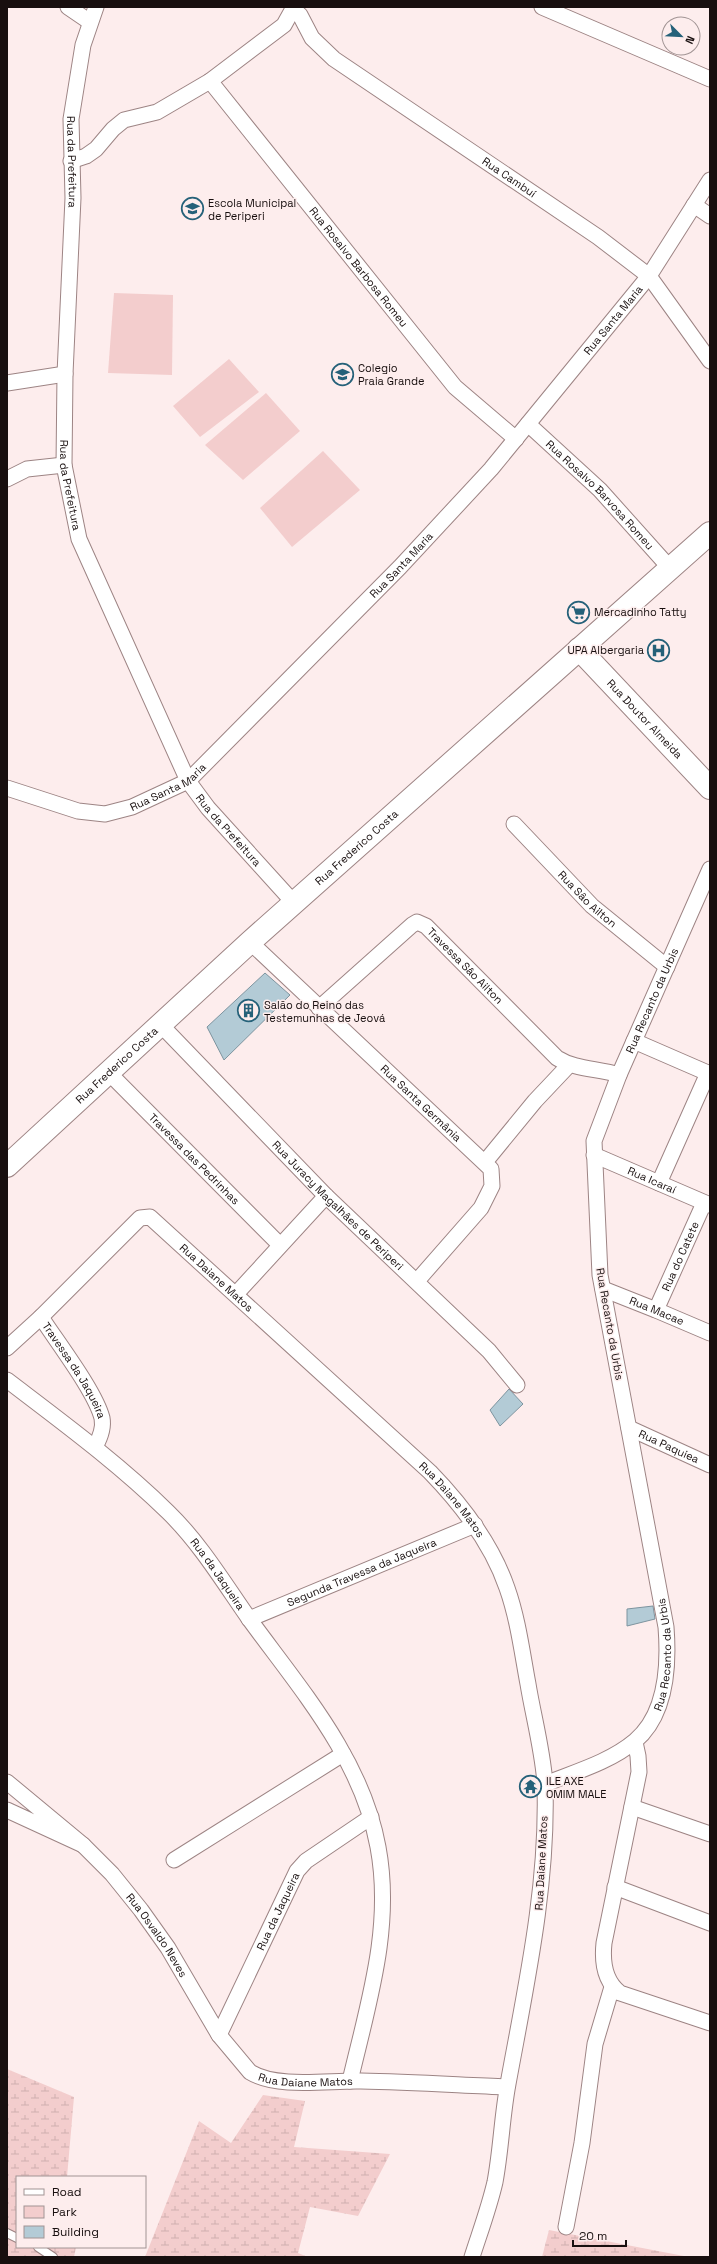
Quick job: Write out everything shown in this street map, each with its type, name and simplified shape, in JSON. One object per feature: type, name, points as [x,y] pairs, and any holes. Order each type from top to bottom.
[{"type":"main road","name":"Rua Frederico Costa","points":[[7,1166],[250,942],[710,533]]},
{"type":"main road","name":"Rua Doutor Almeida","points":[[579,649],[710,788]]},
{"type":"street","points":[[68,7],[90,22]]},
{"type":"street","name":"Rua da Prefeitura","points":[[96,7],[90,22],[74,95],[71,119],[73,198],[64,374],[64,465],[79,539],[188,781],[208,808],[294,903]]},
{"type":"street","points":[[542,7],[710,79]]},
{"type":"street","points":[[71,161],[86,156],[96,149],[113,129],[124,120],[157,112],[210,81],[284,25],[294,8]]},
{"type":"street","name":"Rua Cambuí","points":[[294,8],[300,15],[312,38],[338,63],[598,237],[649,276],[710,362]]},
{"type":"street","name":"Rua Rosalvo Barbosa Romeu","points":[[210,81],[455,387],[516,439]]},
{"type":"street","name":"Rua Santa Maria","points":[[7,788],[78,811],[106,814],[132,807],[188,781],[400,567],[516,439],[649,276],[710,180]]},
{"type":"street","points":[[694,206],[710,216]]},
{"type":"street","points":[[7,383],[64,374]]},
{"type":"street","name":"Rua Rosalvo Barvosa Romeu","points":[[528,424],[600,490],[670,567]]},
{"type":"street","points":[[7,479],[27,470],[64,465]]},
{"type":"street","name":"Rua Sâo Ailton","points":[[514,824],[592,906],[667,968]]},
{"type":"street","name":"Rua Recanto da Urbis","points":[[545,1784],[608,1759],[635,1742],[651,1721],[658,1705],[666,1673],[668,1649],[665,1618],[603,1290],[594,1142],[597,1128],[619,1075],[710,869]]},
{"type":"street","name":"Travessa Sâo Ailton","points":[[319,1008],[417,922],[426,926],[557,1058],[569,1065],[599,1069],[619,1075]]},
{"type":"street","name":"Rua Santa Germânia","points":[[250,942],[491,1169],[492,1186],[481,1208],[417,1281]]},
{"type":"street","name":"Rua Juracy Magalhâes de Periperi","points":[[160,1024],[326,1196],[489,1351],[517,1385]]},
{"type":"street","points":[[634,1041],[709,1074],[659,1183]]},
{"type":"street","points":[[485,1162],[535,1100],[569,1065]]},
{"type":"street","name":"Travessa das Pedrinhas","points":[[109,1073],[280,1245]]},
{"type":"street","name":"Rua Icaraí","points":[[594,1155],[707,1204]]},
{"type":"street","points":[[236,1294],[326,1196]]},
{"type":"street","name":"Rua do Catete","points":[[656,1310],[707,1204]]},
{"type":"street","name":"Rua Daiane Matos","points":[[7,1348],[41,1317],[144,1216],[153,1219],[430,1472],[451,1493],[475,1525],[493,1556],[507,1587],[517,1623],[545,1784],[540,1900],[532,1959],[507,2087],[495,2181],[472,2257]]},
{"type":"street","name":"Rua Macae","points":[[603,1290],[656,1310],[710,1333]]},
{"type":"street","name":"Travessa da Jaqueira","points":[[41,1317],[91,1393],[98,1408],[102,1418],[102,1429],[95,1447]]},
{"type":"street","name":"Rua da Jaqueira","points":[[7,1380],[95,1447],[170,1514],[200,1549],[249,1619],[320,1715],[360,1786],[371,1817],[378,1848],[382,1930],[374,1983],[350,2080]]},
{"type":"street","name":"Rua Paquiea","points":[[629,1428],[710,1465]]},
{"type":"street","name":"Segunda Travessa da Jaqueira","points":[[249,1619],[475,1525]]},
{"type":"street","points":[[635,1742],[639,1772],[603,1952],[604,1968],[614,1988],[623,1994],[710,2023]]},
{"type":"street","points":[[174,1860],[343,1754]]},
{"type":"street","name":"Rua Osvaldo Neves","points":[[7,1782],[83,1845],[112,1874],[141,1910],[168,1948],[219,2035]]},
{"type":"street","points":[[632,1808],[710,1834]]},
{"type":"street","name":"Rua Osvaldo Neves","points":[[7,1810],[83,1845]]},
{"type":"street","name":"Rua da Jaqueira","points":[[219,2035],[297,1871],[306,1861],[371,1817]]},
{"type":"street","points":[[615,1887],[710,1923]]},
{"type":"street","points":[[566,2227],[582,2143],[595,2044],[614,1988]]},
{"type":"street","name":"Rua Daiane Matos","points":[[219,2035],[250,2072],[263,2078],[276,2081],[350,2080],[507,2087]]},
{"type":"lane","points":[[40,2248],[53,2257]]},
{"type":"green space","points":[[114,293],[173,295],[172,375],[108,373]]},
{"type":"green space","points":[[229,359],[259,392],[200,437],[173,406]]},
{"type":"green space","points":[[266,393],[300,431],[243,480],[205,445]]},
{"type":"green space","points":[[323,451],[360,490],[292,547],[260,508]]},
{"type":"green space","points":[[7,2069],[74,2097],[67,2176],[16,2176],[16,2248],[76,2248],[74,2257],[7,2257]]},
{"type":"green space","points":[[263,2095],[305,2101],[294,2147],[390,2154],[358,2216],[310,2207],[298,2253],[308,2257],[145,2257],[199,2121],[231,2143]]},
{"type":"green space","points":[[549,2230],[689,2257],[542,2257]]},
{"type":"building","name":"Salão do Reino das Testemunhas de Jeová","points":[[265,973],[290,995],[224,1060],[207,1027]]},
{"type":"building","points":[[509,1389],[523,1404],[500,1426],[490,1410]]},
{"type":"building","points":[[653,1606],[655,1619],[627,1626],[627,1609]]},
{"type":"place","name":"Escola Municipal de Periperi","points":[[192,209]]},
{"type":"place","name":"Colegio Praia Grande","points":[[342,374]]},
{"type":"place","name":"Mercadinho Tatty","points":[[579,612]]},
{"type":"place","name":"UPA Albergaria","points":[[659,650]]},
{"type":"place","name":"Salão do Reino das Testemunhas de Jeová","points":[[249,1011]]},
{"type":"place","name":"ILE AXE OMIM MALE","points":[[531,1787]]}]
